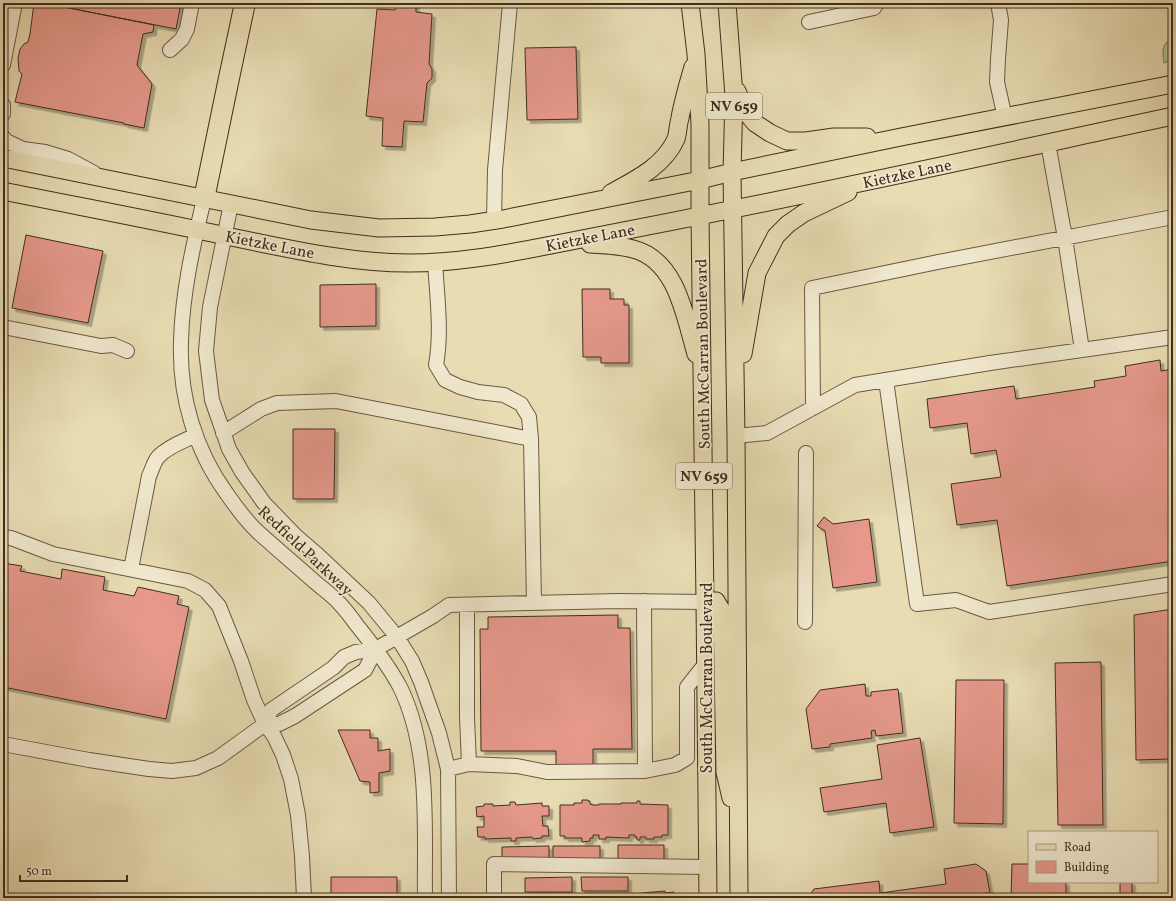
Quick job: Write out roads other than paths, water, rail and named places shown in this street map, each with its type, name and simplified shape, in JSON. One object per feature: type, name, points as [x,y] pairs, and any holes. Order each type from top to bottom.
[{"type":"highway","points":[[204,199],[228,78],[245,3]]},
{"type":"main road","name":"South McCarran Boulevard","points":[[690,3],[696,54],[700,117],[708,898]]},
{"type":"main road","name":"South McCarran Boulevard","points":[[727,3],[734,130],[732,172],[736,429],[739,898]]},
{"type":"main road","points":[[594,201],[629,183],[650,170],[664,157],[676,139],[696,54]]},
{"type":"main road","points":[[732,77],[746,111],[755,123],[770,133],[787,141],[806,141],[834,137],[901,137]]},
{"type":"main road","name":"Kietzke Lane","points":[[3,158],[311,220],[379,228],[436,228],[494,220],[594,201],[901,137],[1005,118],[1173,84]]},
{"type":"main road","name":"Kietzke Lane","points":[[3,191],[348,259],[382,262],[436,262],[485,257],[700,216],[1173,116]]},
{"type":"main road","points":[[736,429],[744,346],[757,273],[776,236],[788,224],[804,213],[872,180]]},
{"type":"main road","points":[[524,250],[586,244],[618,246],[634,249],[647,255],[667,274],[675,287],[683,306],[703,376]]},
{"type":"main road","points":[[705,602],[716,601],[722,610],[725,772],[738,831]]},
{"type":"main road","points":[[707,867],[716,883],[718,898]]},
{"type":"street","points":[[3,65],[15,3]]},
{"type":"street","points":[[170,50],[182,39],[187,29],[192,3]]},
{"type":"street","points":[[494,220],[495,170],[510,3]]},
{"type":"street","points":[[809,22],[874,8],[877,3]]},
{"type":"street","points":[[998,3],[1002,20],[997,82],[1005,118]]},
{"type":"street","points":[[3,105],[3,114]]},
{"type":"street","points":[[3,137],[6,141],[23,149],[45,152],[68,159],[101,177]]},
{"type":"street","points":[[1048,143],[1065,238],[1082,350]]},
{"type":"street","name":"Redfield Parkway","points":[[204,199],[187,286],[182,323],[182,365],[185,394],[191,420],[196,435],[216,479],[236,507],[257,531],[339,603],[376,649],[400,688],[411,715],[419,748],[424,781],[425,898]]},
{"type":"street","name":"Redfield Parkway","points":[[231,204],[210,307],[206,351],[212,400],[229,449],[242,472],[264,503],[296,536],[369,603],[397,637],[412,661],[439,733],[448,769],[449,898]]},
{"type":"street","points":[[813,408],[812,288],[1173,217]]},
{"type":"street","points":[[436,262],[438,310],[438,351],[436,365],[445,380],[460,387],[478,392],[504,395],[521,404],[529,417],[531,439],[534,603]]},
{"type":"street","points":[[3,327],[101,346],[113,345],[127,351]]},
{"type":"street","points":[[736,429],[768,433],[855,385],[1173,337]]},
{"type":"street","points":[[886,380],[917,604],[956,600],[989,612],[1173,584]]},
{"type":"street","points":[[223,433],[261,409],[277,403],[336,401],[531,439]]},
{"type":"street","points":[[131,569],[149,476],[153,466],[158,456],[177,444],[196,435]]},
{"type":"street","points":[[805,622],[806,453]]},
{"type":"street","points":[[3,537],[11,538],[53,554],[188,581],[205,590],[219,606],[241,661],[254,700],[265,724],[274,736],[292,779],[298,815],[304,898]]},
{"type":"street","points":[[3,744],[89,760],[149,769],[172,771],[196,768],[218,758],[265,724],[271,710],[333,668],[344,657],[356,652],[376,649],[449,605],[644,601],[705,602]]},
{"type":"street","points":[[644,601],[645,771]]},
{"type":"street","points":[[467,605],[466,718],[469,764]]},
{"type":"street","points":[[265,724],[279,724],[295,716],[365,670],[376,649]]},
{"type":"street","points":[[448,769],[469,764],[517,766],[547,772],[645,771],[675,765],[687,758],[686,687],[706,663]]},
{"type":"street","points":[[494,898],[494,864],[707,867]]}]
